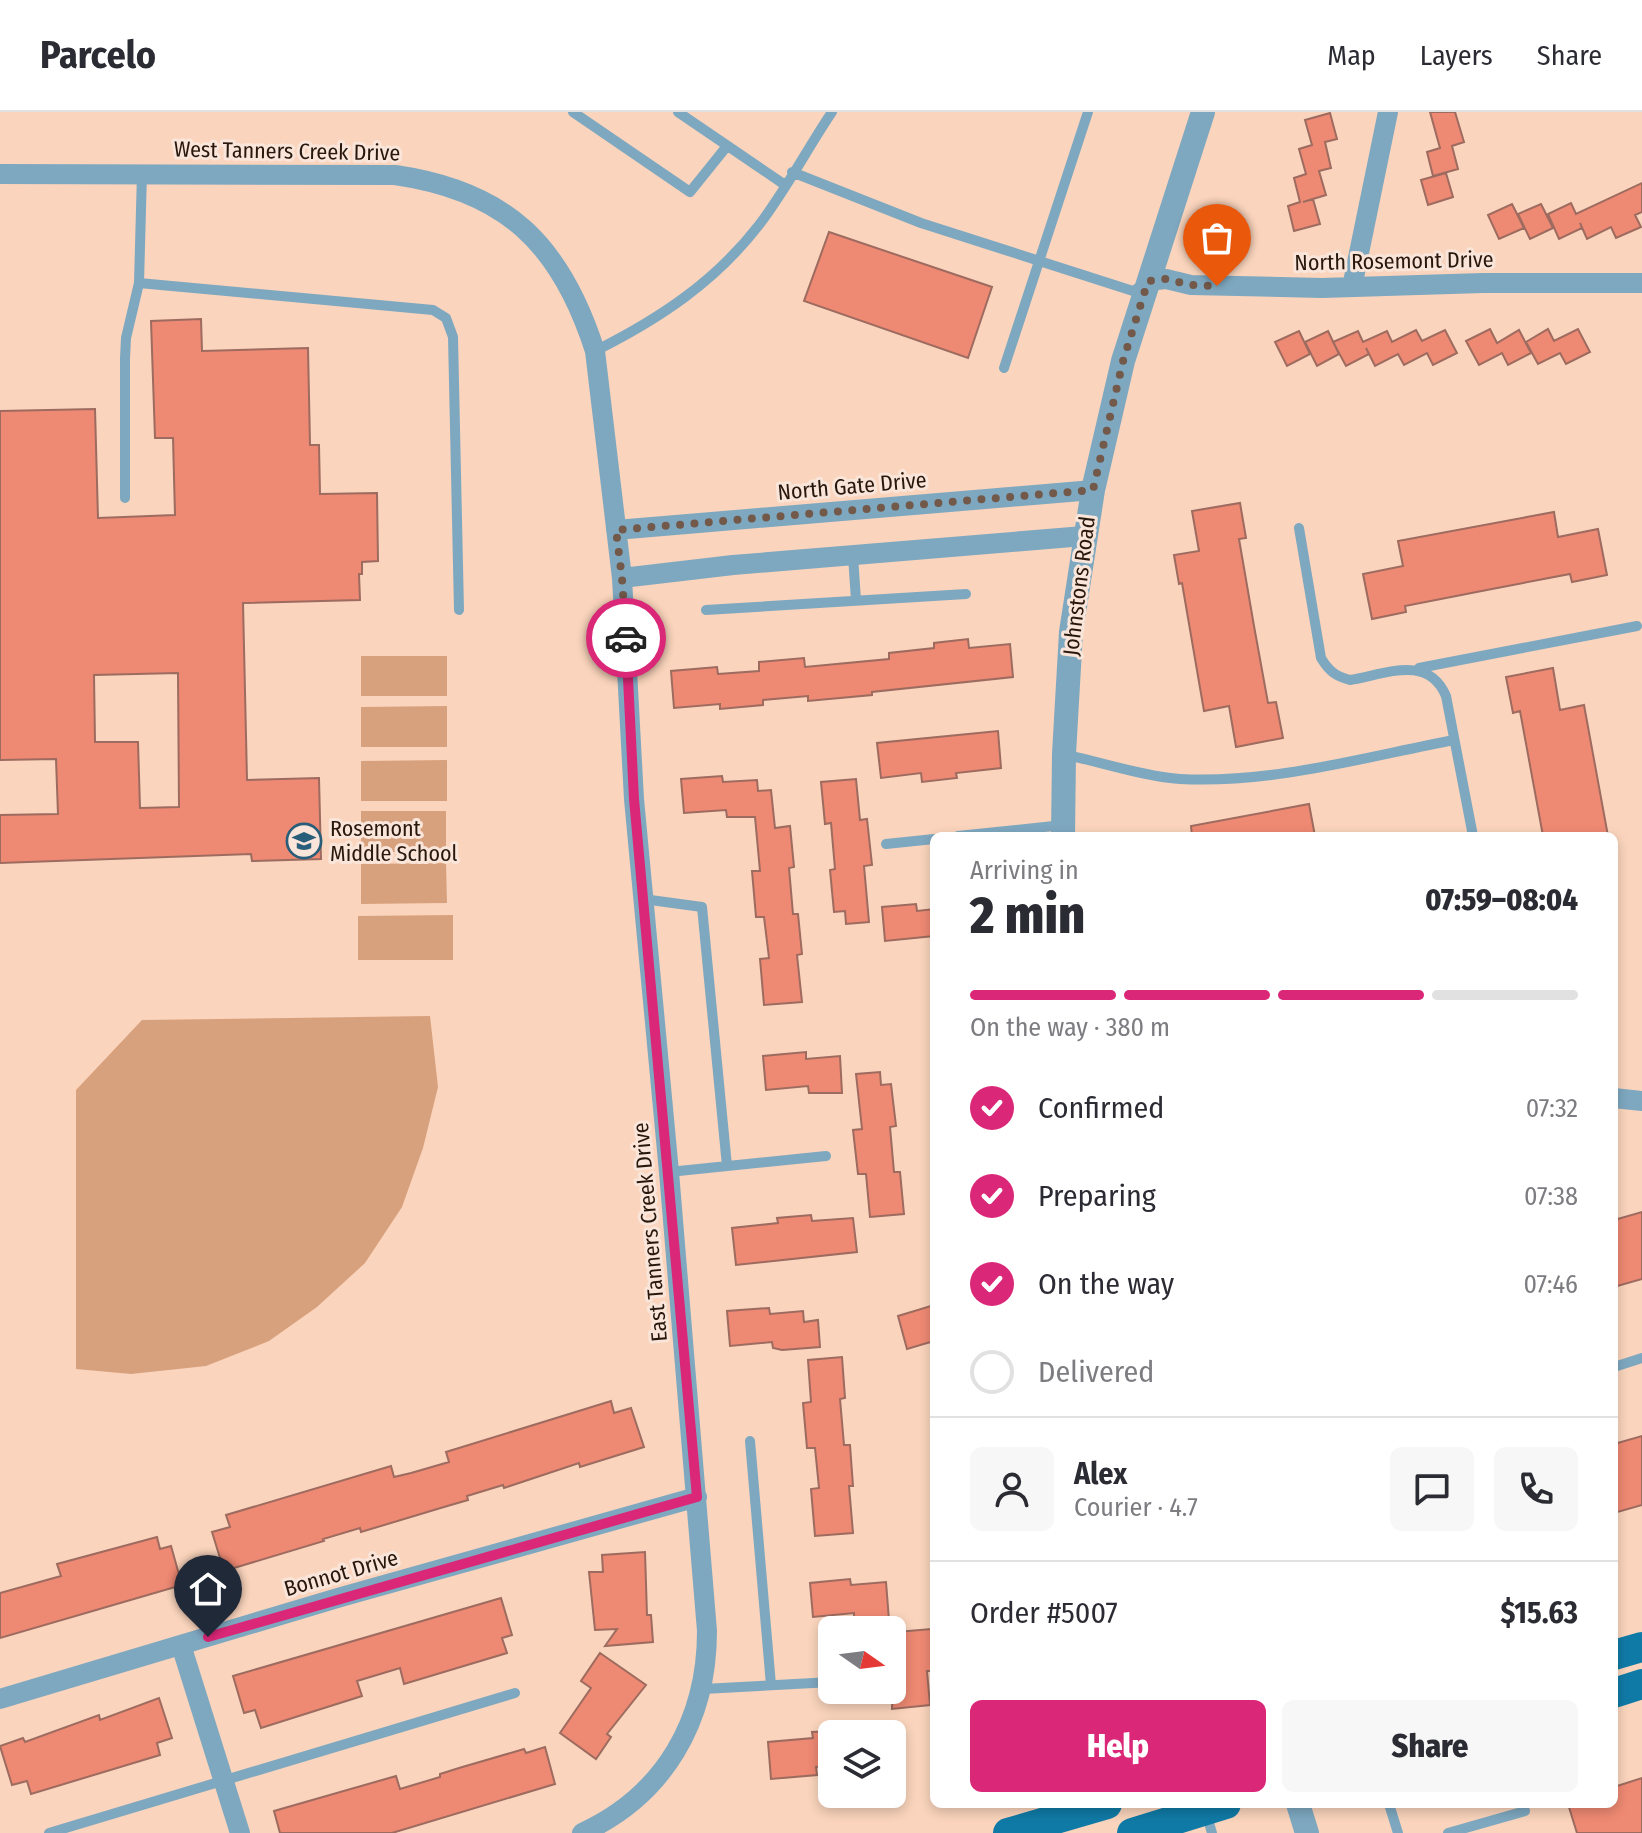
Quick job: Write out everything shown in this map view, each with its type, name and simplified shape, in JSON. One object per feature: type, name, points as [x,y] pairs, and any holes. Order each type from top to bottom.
[{"type":"main road","points":[[1618,1654],[1642,1647]]},
{"type":"main road","points":[[1618,1692],[1642,1684]]},
{"type":"main road","points":[[1010,1833],[1094,1808]]},
{"type":"main road","points":[[1132,1833],[1215,1816]]},
{"type":"street","points":[[1352,287],[1388,112]]},
{"type":"street","name":"Johnstons Road","points":[[1063,830],[1071,632],[1084,536],[1123,361],[1200,113]]},
{"type":"street","points":[[0,157],[29,174]]},
{"type":"street","name":"West Tanners Creek Drive","points":[[0,174],[395,175],[430,180],[471,194],[503,211],[547,252],[585,318],[595,351],[622,578]]},
{"type":"street","name":"North Rosemont Drive","points":[[1148,281],[1166,279],[1191,285],[1352,287],[1642,283]]},
{"type":"street","name":"North Gate Drive","points":[[616,530],[1093,490]]},
{"type":"street","points":[[622,578],[1084,536]]},
{"type":"street","name":"East Tanners Creek Drive","points":[[582,1833],[624,1809],[649,1785],[685,1735],[703,1689],[707,1631],[634,799],[622,578]]},
{"type":"street","points":[[1618,1098],[1642,1101]]},
{"type":"street","name":"Bonnot Drive","points":[[0,1699],[697,1497]]},
{"type":"street","points":[[181,1645],[240,1833]]},
{"type":"street","points":[[1299,1808],[1307,1833]]},
{"type":"lane","points":[[573,112],[690,192],[727,146]]},
{"type":"lane","points":[[678,112],[693,117],[727,146],[785,185]]},
{"type":"lane","points":[[595,351],[665,313],[702,285],[736,253],[760,223],[832,112]]},
{"type":"lane","points":[[1004,368],[1088,112]]},
{"type":"lane","points":[[792,172],[921,223],[1133,291],[1148,281]]},
{"type":"lane","points":[[125,498],[126,338],[139,283],[142,173]]},
{"type":"lane","points":[[139,283],[433,310],[446,318],[453,337],[459,610]]},
{"type":"lane","points":[[1299,528],[1321,658],[1328,670],[1339,677],[1350,680],[1637,626]]},
{"type":"lane","points":[[853,556],[856,600]]},
{"type":"lane","points":[[706,610],[966,594]]},
{"type":"lane","points":[[1418,668],[1441,683],[1446,696],[1472,832]]},
{"type":"lane","points":[[1064,754],[1177,779],[1228,780],[1278,774],[1454,740]]},
{"type":"lane","points":[[1031,832],[1063,830]]},
{"type":"lane","points":[[886,844],[930,839]]},
{"type":"lane","points":[[643,899],[702,907],[727,1166]]},
{"type":"lane","points":[[669,1172],[826,1156]]},
{"type":"lane","points":[[1618,1366],[1642,1358]]},
{"type":"lane","points":[[750,1441],[771,1685]]},
{"type":"lane","points":[[703,1689],[818,1683]]},
{"type":"lane","points":[[49,1833],[515,1693]]},
{"type":"lane","points":[[1390,1808],[1398,1833]]},
{"type":"lane","points":[[1448,1833],[1525,1811],[1524,1808]]},
{"type":"shaded area","points":[[361,656],[447,656],[447,696],[361,696]]},
{"type":"shaded area","points":[[447,706],[447,747],[361,747],[361,707]]},
{"type":"shaded area","points":[[447,760],[447,801],[361,801],[361,761]]},
{"type":"shaded area","points":[[361,811],[446,811],[446,852],[361,852]]},
{"type":"shaded area","points":[[446,863],[447,903],[361,904],[361,864]]},
{"type":"shaded area","points":[[453,915],[453,960],[358,960],[358,916]]},
{"type":"shaded area","points":[[430,1016],[438,1087],[423,1148],[402,1207],[365,1263],[317,1307],[269,1341],[206,1366],[131,1374],[76,1369],[76,1090],[142,1020]]},
{"type":"building","points":[[1430,112],[1455,112],[1464,142],[1452,146],[1458,169],[1433,176],[1427,152],[1440,148]]},
{"type":"building","points":[[1330,113],[1337,139],[1325,142],[1331,168],[1319,171],[1326,195],[1303,202],[1313,199],[1320,224],[1294,231],[1288,206],[1300,202],[1294,178],[1306,174],[1299,149],[1312,145],[1305,120]]},
{"type":"building","points":[[1446,173],[1453,197],[1428,205],[1421,180]]},
{"type":"building","points":[[1642,183],[1642,212],[1635,215],[1641,227],[1616,238],[1611,227],[1587,239],[1580,223],[1582,228],[1559,239],[1548,214],[1571,203],[1576,214]]},
{"type":"building","points":[[1512,204],[1524,228],[1499,239],[1488,215]]},
{"type":"building","points":[[1541,204],[1553,228],[1530,239],[1518,214]]},
{"type":"building","points":[[829,232],[992,287],[968,358],[804,301]]},
{"type":"building","points":[[201,319],[202,351],[308,348],[310,445],[319,445],[320,494],[377,493],[378,561],[362,562],[360,600],[243,603],[247,780],[319,778],[321,859],[252,861],[251,854],[0,863],[0,815],[58,814],[56,759],[0,760],[0,411],[95,409],[98,518],[175,515],[173,438],[155,438],[151,321]],"holes":[[[178,673],[179,807],[140,808],[138,742],[95,742],[94,675]]]},
{"type":"building","points":[[1490,329],[1497,343],[1519,330],[1531,353],[1508,365],[1502,353],[1479,365],[1466,341]]},
{"type":"building","points":[[1548,329],[1554,341],[1578,329],[1590,352],[1566,364],[1560,353],[1538,364],[1526,342]]},
{"type":"building","points":[[1416,330],[1422,341],[1445,330],[1457,353],[1433,365],[1427,353],[1404,365],[1398,354],[1375,366],[1369,354],[1346,366],[1333,342],[1358,331],[1363,342],[1387,331],[1392,342]]},
{"type":"building","points":[[1299,331],[1310,354],[1287,366],[1275,342]]},
{"type":"building","points":[[1328,331],[1339,354],[1317,366],[1305,342]]},
{"type":"building","points":[[1240,503],[1246,538],[1239,539],[1268,703],[1276,702],[1283,738],[1236,747],[1229,706],[1204,711],[1182,583],[1179,584],[1174,555],[1199,551],[1192,511]]},
{"type":"building","points":[[1554,512],[1558,537],[1598,529],[1607,575],[1572,582],[1570,574],[1405,606],[1406,612],[1372,619],[1363,574],[1403,566],[1398,541]]},
{"type":"building","points":[[968,639],[969,648],[1010,644],[1013,677],[808,701],[808,696],[763,700],[763,705],[720,709],[720,704],[674,708],[671,671],[717,667],[718,674],[759,671],[759,662],[804,658],[805,667],[889,659],[889,653],[934,648],[934,643]]},
{"type":"building","points":[[1553,668],[1560,710],[1584,705],[1607,832],[1542,832],[1520,711],[1513,713],[1506,677]]},
{"type":"building","points":[[998,731],[1001,768],[956,773],[957,778],[922,782],[921,773],[881,778],[877,743]]},
{"type":"building","points":[[722,776],[723,782],[757,780],[758,791],[771,790],[775,828],[790,826],[794,867],[789,868],[793,914],[798,914],[802,954],[797,955],[802,1002],[764,1005],[760,959],[769,958],[764,917],[756,917],[752,871],[760,871],[755,817],[727,817],[726,810],[684,813],[681,779]]},
{"type":"building","points":[[856,779],[860,820],[867,819],[872,865],[864,866],[869,922],[846,924],[845,911],[834,912],[830,870],[835,869],[831,823],[825,824],[821,782]]},
{"type":"building","points":[[1309,804],[1314,832],[1192,832],[1191,826]]},
{"type":"building","points":[[916,904],[917,911],[930,909],[930,936],[885,941],[882,907]]},
{"type":"building","points":[[806,1052],[806,1059],[840,1056],[842,1093],[809,1093],[808,1086],[766,1090],[763,1056]]},
{"type":"building","points":[[880,1072],[881,1085],[891,1084],[896,1126],[890,1127],[894,1172],[900,1172],[904,1214],[870,1217],[866,1174],[858,1174],[853,1130],[862,1129],[856,1074]]},
{"type":"building","points":[[1642,1212],[1642,1279],[1618,1286],[1618,1219]]},
{"type":"building","points":[[811,1215],[812,1221],[853,1218],[857,1252],[736,1265],[732,1228],[778,1223],[777,1218]]},
{"type":"building","points":[[930,1306],[930,1342],[907,1349],[898,1316]]},
{"type":"building","points":[[769,1308],[770,1314],[803,1311],[804,1322],[818,1320],[820,1347],[782,1350],[773,1348],[772,1342],[730,1346],[727,1311]]},
{"type":"building","points":[[842,1357],[845,1398],[840,1399],[844,1445],[850,1445],[853,1533],[815,1536],[811,1489],[819,1488],[815,1448],[807,1448],[803,1403],[811,1402],[808,1360]]},
{"type":"building","points":[[611,1401],[614,1413],[631,1408],[644,1447],[580,1467],[579,1463],[504,1488],[503,1485],[467,1496],[468,1500],[361,1532],[360,1528],[224,1571],[212,1532],[230,1527],[226,1515],[391,1466],[394,1477],[449,1462],[446,1452]]},
{"type":"building","points":[[1642,1436],[1642,1505],[1618,1512],[1618,1443]]},
{"type":"building","points":[[157,1537],[160,1549],[171,1546],[182,1585],[0,1638],[0,1593],[61,1576],[57,1564]]},
{"type":"building","points":[[645,1552],[647,1615],[651,1615],[653,1642],[605,1646],[617,1629],[595,1630],[589,1572],[603,1572],[602,1555]]},
{"type":"building","points":[[850,1579],[851,1585],[886,1582],[889,1616],[854,1616],[854,1613],[813,1617],[810,1583]]},
{"type":"building","points":[[501,1598],[512,1635],[502,1638],[507,1653],[404,1684],[400,1668],[357,1681],[362,1696],[261,1728],[255,1710],[244,1713],[233,1676]]},
{"type":"building","points":[[930,1629],[930,1671],[927,1671],[930,1705],[892,1709],[892,1704],[906,1704],[906,1631]]},
{"type":"building","points":[[600,1653],[646,1685],[607,1734],[611,1737],[596,1759],[560,1733],[591,1688],[581,1681]]},
{"type":"building","points":[[159,1698],[172,1738],[157,1743],[160,1755],[31,1794],[27,1781],[12,1785],[0,1746],[23,1738],[25,1742],[99,1715],[100,1720]]},
{"type":"building","points":[[812,1732],[818,1732],[817,1775],[771,1779],[768,1742],[813,1738]]},
{"type":"building","points":[[545,1747],[555,1784],[392,1833],[280,1833],[274,1811],[396,1776],[400,1789],[524,1749],[526,1753]]},
{"type":"building","points":[[1642,1778],[1642,1833],[1577,1833],[1569,1808],[1618,1808],[1618,1786]]},
{"type":"way so far","points":[[626,638],[616,530],[1093,490],[1123,361],[1148,281],[1155,278],[1217,286]]},
{"type":"place","name":"Rosemont Middle School","points":[[304,841]]},
{"type":"route","points":[[208,1637],[697,1497],[634,799],[626,638]]}]
